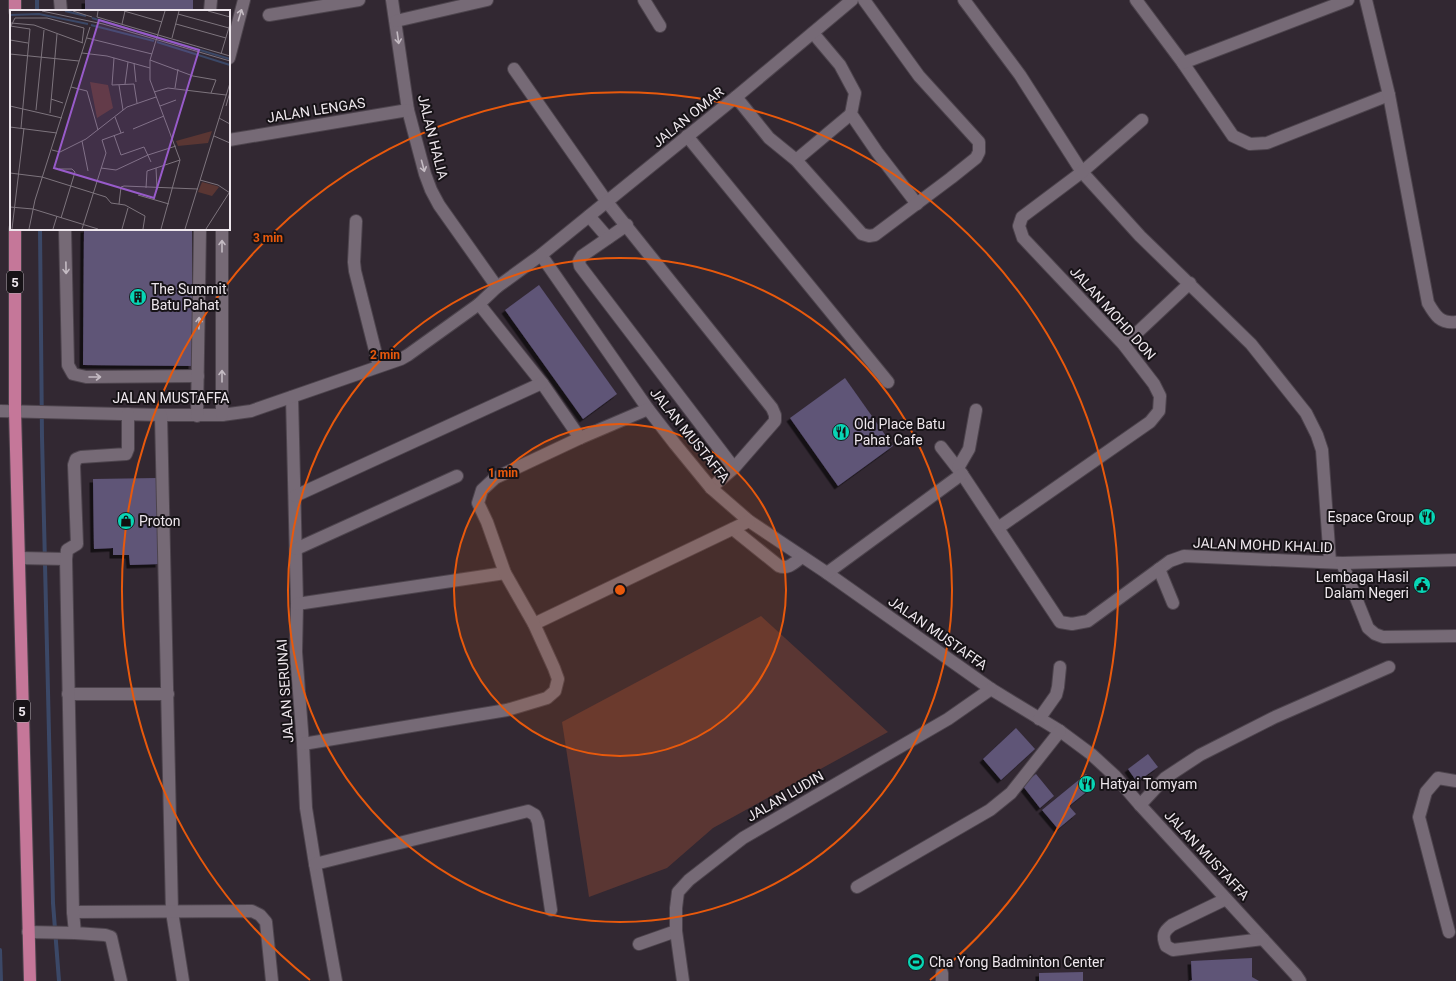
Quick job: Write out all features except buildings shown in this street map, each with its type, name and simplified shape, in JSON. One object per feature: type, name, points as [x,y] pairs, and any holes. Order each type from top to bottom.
[{"type":"main road","name":"5","points":[[15,230],[15,411],[30,981]]},
{"type":"street","points":[[60,0],[61,10]]},
{"type":"street","points":[[210,10],[211,0]]},
{"type":"street","points":[[230,54],[244,0]]},
{"type":"street","points":[[269,15],[359,0]]},
{"type":"street","name":"JALAN HALIA","points":[[392,0],[408,110],[425,174],[439,205],[497,287]]},
{"type":"street","points":[[396,21],[487,0]]},
{"type":"street","points":[[644,0],[660,26]]},
{"type":"street","name":"JALAN OMAR","points":[[541,255],[736,97],[852,0]]},
{"type":"street","points":[[736,97],[769,138],[796,160],[862,234],[868,236],[874,235],[917,204],[976,158],[979,152],[979,142],[919,76],[864,0]]},
{"type":"street","points":[[964,0],[1020,75],[1082,172],[1140,236],[1251,344],[1306,413],[1322,450],[1336,563],[1368,628],[1375,634],[1383,637],[1456,636]]},
{"type":"street","points":[[1136,0],[1183,63],[1233,136],[1250,144],[1267,143],[1389,94]]},
{"type":"street","points":[[1183,63],[1348,0]]},
{"type":"street","points":[[1366,0],[1389,94],[1428,303],[1436,316],[1449,323],[1456,322]]},
{"type":"street","points":[[796,160],[851,114],[855,93],[840,66],[813,32]]},
{"type":"street","points":[[514,70],[607,202],[627,225],[772,408],[775,415],[775,421],[734,468],[711,488]]},
{"type":"street","name":"JALAN LENGAS","points":[[230,140],[408,110]]},
{"type":"street","points":[[851,114],[877,152],[917,204]]},
{"type":"street","name":"JALAN MOHD DON","points":[[998,528],[1150,422],[1159,411],[1160,396],[1154,384],[1124,345],[1023,238],[1020,226],[1022,217],[1082,172],[1142,120]]},
{"type":"street","points":[[687,136],[888,382]]},
{"type":"street","points":[[589,216],[608,238]]},
{"type":"street","points":[[356,221],[355,271],[379,366]]},
{"type":"street","points":[[627,225],[582,256],[579,261],[580,266],[734,468]]},
{"type":"street","points":[[65,230],[68,365],[73,374],[86,377],[198,376]]},
{"type":"street","points":[[197,416],[200,230]]},
{"type":"street","points":[[222,230],[222,415]]},
{"type":"street","name":"JALAN MUSTAFFA","points":[[0,411],[197,416],[222,415],[251,411],[408,355],[479,304],[497,287],[541,255],[648,409],[711,488],[749,521],[827,573],[991,688],[1060,731],[1091,754],[1115,776],[1300,981]]},
{"type":"street","points":[[1124,345],[1190,283]]},
{"type":"street","points":[[479,304],[542,383],[580,438]]},
{"type":"street","points":[[295,496],[542,383]]},
{"type":"street","name":"JALAN SERUNAI","points":[[292,397],[297,604],[296,652],[306,808],[336,981]]},
{"type":"street","points":[[303,744],[507,710],[547,698],[556,691],[558,680],[554,668],[534,624],[505,573],[487,522],[478,503],[482,490],[495,478],[580,438],[648,409]]},
{"type":"street","points":[[827,573],[960,471],[967,454],[976,410]]},
{"type":"street","points":[[73,933],[68,694],[63,558],[69,547],[77,544],[74,465],[76,459],[81,457],[126,454],[128,449],[128,414]]},
{"type":"street","points":[[161,415],[172,912],[183,981]]},
{"type":"street","name":"JALAN MOHD KHALID","points":[[941,447],[960,471],[1060,622],[1072,624],[1088,621],[1170,561],[1184,556],[1336,563],[1456,560]]},
{"type":"street","points":[[296,549],[457,476]]},
{"type":"street","points":[[534,624],[749,521]]},
{"type":"street","points":[[733,529],[779,566],[784,568],[802,557]]},
{"type":"street","points":[[19,558],[63,558]]},
{"type":"street","points":[[1159,570],[1173,603]]},
{"type":"street","points":[[297,604],[505,573]]},
{"type":"street","points":[[1039,719],[1056,695],[1060,667]]},
{"type":"street","points":[[1140,805],[1165,778],[1200,755],[1275,717],[1389,667]]},
{"type":"street","name":"JALAN LUDIN","points":[[683,981],[676,931],[676,908],[678,892],[689,880],[743,838],[948,719],[991,688]]},
{"type":"street","points":[[68,694],[168,694]]},
{"type":"street","points":[[857,887],[990,810],[1011,793],[1060,731]]},
{"type":"street","points":[[1449,932],[1419,817],[1426,792],[1438,778],[1456,781]]},
{"type":"street","points":[[315,864],[528,811],[535,815],[538,822],[550,910]]},
{"type":"street","points":[[1226,899],[1172,925],[1165,930],[1163,937],[1166,946],[1173,950],[1263,939]]},
{"type":"street","points":[[73,912],[252,911],[260,915],[266,922],[272,981]]},
{"type":"street","points":[[639,944],[676,931]]},
{"type":"street","points":[[28,932],[73,933],[105,935],[111,937],[121,981]]},
{"type":"shaded area","points":[[761,616],[888,732],[713,828],[667,868],[589,897],[562,722]]},
{"type":"waterway","points":[[37,0],[37,10]]},
{"type":"waterway","points":[[40,230],[42,437],[53,903],[59,981]]},
{"type":"waterway","points":[[0,950],[1,981]]},
{"type":"place","name":"The Summit Batu Pahat","points":[[138,297]]},
{"type":"place","name":"Old Place Batu Pahat Cafe","points":[[841,432]]},
{"type":"place","name":"Espace Group","points":[[1427,517]]},
{"type":"place","name":"Proton","points":[[126,521]]},
{"type":"place","name":"Lembaga Hasil Dalam Negeri","points":[[1422,585]]},
{"type":"place","name":"Hatyai Tomyam","points":[[1087,784]]},
{"type":"place","name":"Cha Yong Badminton Center","points":[[916,962]]}]
